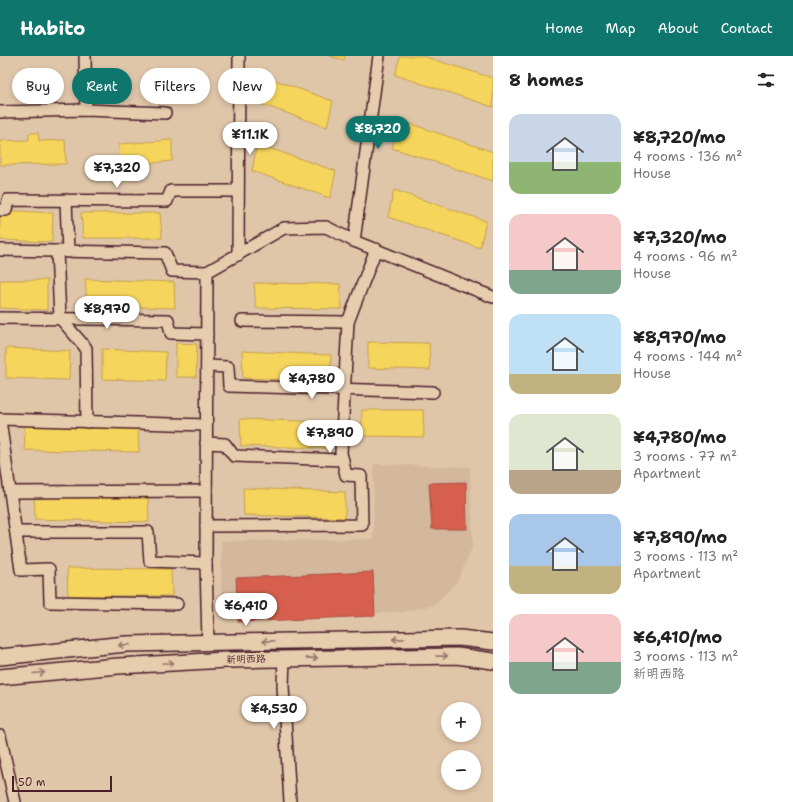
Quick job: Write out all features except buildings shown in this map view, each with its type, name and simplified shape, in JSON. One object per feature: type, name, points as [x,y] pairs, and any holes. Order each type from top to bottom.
[{"type":"street","points":[[85,56],[86,110]]},
{"type":"street","points":[[238,255],[239,56]]},
{"type":"street","points":[[354,240],[379,56]]},
{"type":"street","points":[[0,112],[86,110],[165,113]]},
{"type":"street","points":[[0,210],[6,210],[8,200],[167,201],[170,191],[238,191]]},
{"type":"street","points":[[66,200],[62,251],[60,318],[86,348],[87,422]]},
{"type":"street","points":[[0,250],[165,253],[172,271],[207,272],[284,228],[326,227],[493,297]]},
{"type":"street","points":[[206,526],[362,525],[361,476],[346,475],[341,453],[348,322],[376,249]]},
{"type":"street","points":[[207,272],[206,563],[208,642]]},
{"type":"street","points":[[0,318],[168,320],[171,333],[207,334]]},
{"type":"street","points":[[242,322],[348,322]]},
{"type":"street","points":[[207,366],[228,367],[228,386],[433,392]]},
{"type":"street","points":[[177,604],[50,602],[49,569],[21,570],[0,420],[206,425]]},
{"type":"street","points":[[206,443],[225,444],[234,456],[343,460]]},
{"type":"street","points":[[10,492],[206,491]]},
{"type":"street","points":[[16,532],[148,532],[150,561],[206,563]]},
{"type":"street","name":"新明西路","points":[[0,657],[126,644],[460,638],[493,642]]},
{"type":"street","name":"新明西路","points":[[0,677],[118,666],[284,658],[457,656],[493,661]]},
{"type":"street","points":[[284,658],[283,686],[290,802]]},
{"type":"street","points":[[0,736],[15,802]]},
{"type":"shaded area","points":[[374,464],[470,467],[473,546],[458,580],[435,605],[403,612],[221,618],[221,541],[373,539]]}]
